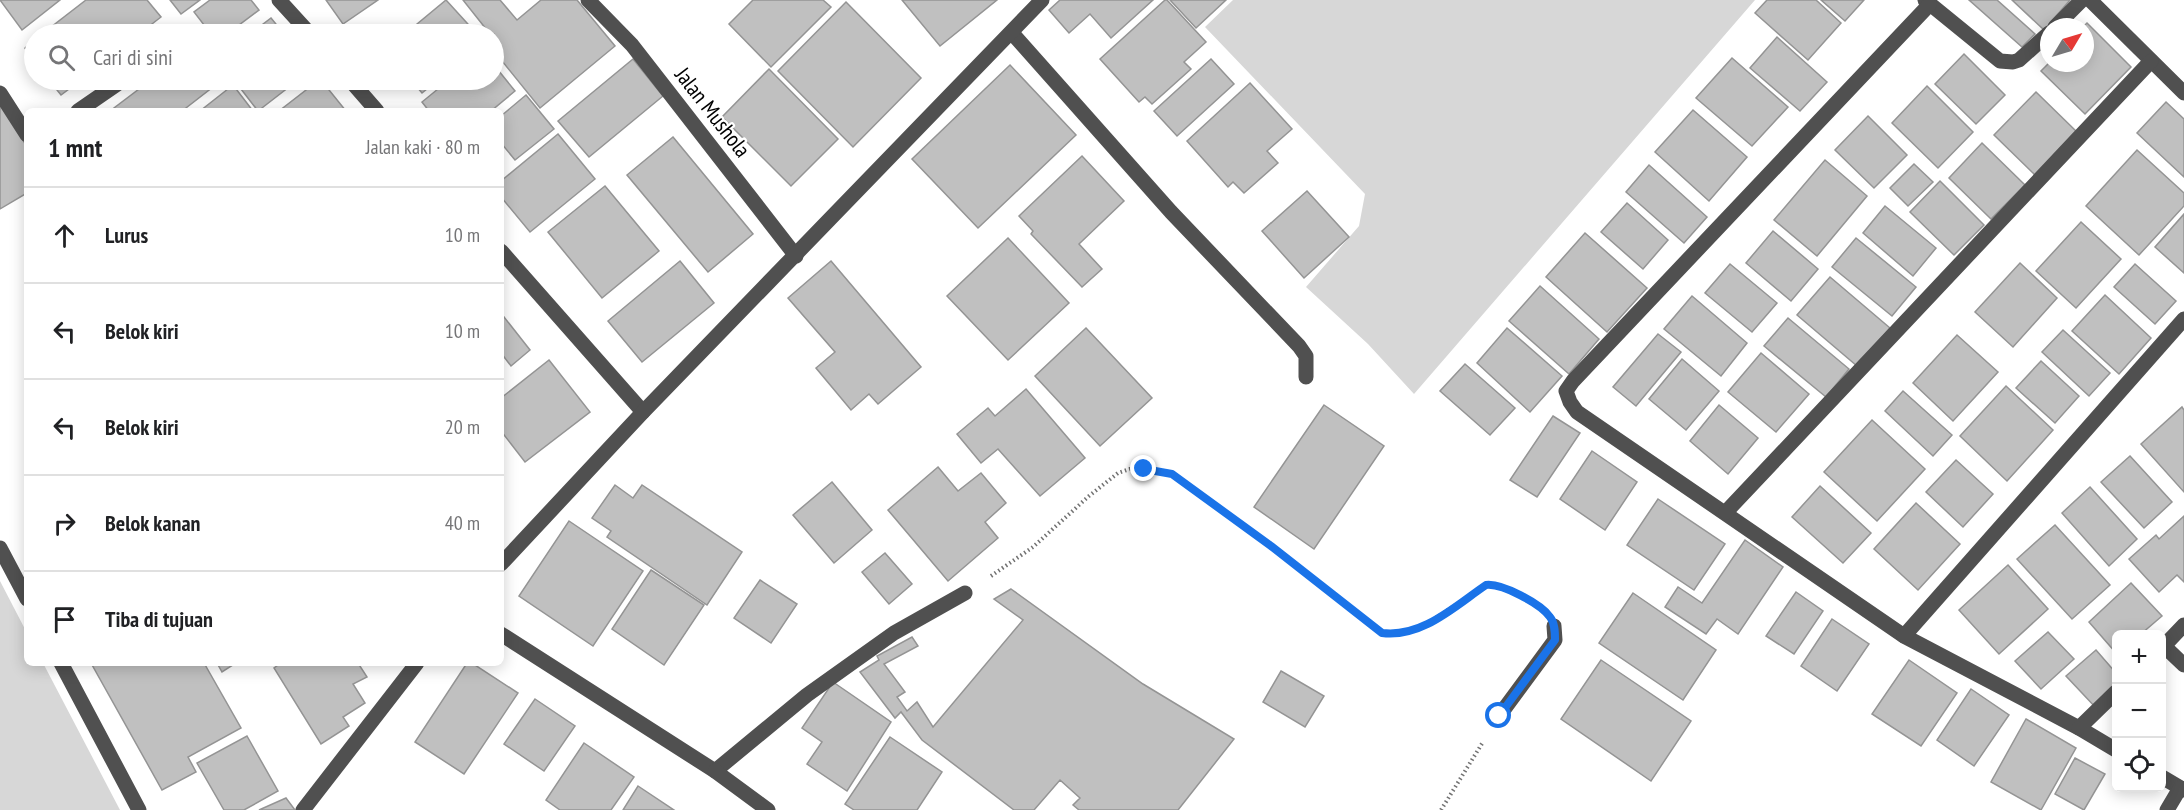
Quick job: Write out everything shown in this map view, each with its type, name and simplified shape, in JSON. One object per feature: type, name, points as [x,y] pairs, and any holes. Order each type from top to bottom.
[{"type":"street","points":[[279,0],[301,24]]},
{"type":"street","name":"Jalan Mushola","points":[[588,0],[632,45],[796,256]]},
{"type":"street","points":[[504,561],[644,412],[1042,0]]},
{"type":"street","points":[[2064,18],[2082,0]]},
{"type":"street","points":[[2090,0],[2184,93]]},
{"type":"street","points":[[2040,42],[2028,55],[2019,60],[2000,62],[1927,2],[1566,391],[1577,411],[1904,636],[2112,748]]},
{"type":"street","points":[[1012,33],[1171,212],[1299,346],[1306,356],[1306,377]]},
{"type":"street","points":[[1726,512],[2151,61]]},
{"type":"street","points":[[82,108],[108,90]]},
{"type":"street","points":[[359,90],[374,108]]},
{"type":"street","points":[[0,93],[24,130]]},
{"type":"street","points":[[504,254],[644,412]]},
{"type":"street","points":[[1904,636],[2184,320]]},
{"type":"street","points":[[0,548],[24,593]]},
{"type":"street","points":[[715,771],[807,695],[894,633],[965,593]]},
{"type":"street","points":[[1499,716],[1555,640],[1554,626]]},
{"type":"street","points":[[2166,644],[2184,626]]},
{"type":"street","points":[[504,636],[715,771],[768,810]]},
{"type":"street","points":[[2166,650],[2184,665]]},
{"type":"street","points":[[63,666],[139,810]]},
{"type":"street","points":[[304,810],[409,667]]},
{"type":"street","points":[[2079,728],[2112,696]]},
{"type":"street","points":[[2166,779],[2182,789],[2167,810]]},
{"type":"path","points":[[965,593],[1033,548],[1089,496],[1118,473],[1130,469],[1144,469],[1172,474],[1271,546],[1382,633],[1399,634],[1419,629],[1486,585],[1492,584],[1513,591],[1545,611],[1552,618],[1554,626]]},
{"type":"path","points":[[1441,810],[1499,716]]},
{"type":"shaded area","points":[[1233,0],[1755,0],[1414,394],[1368,344],[1306,287],[1359,226],[1365,194],[1205,27]]},
{"type":"shaded area","points":[[0,581],[24,627],[24,666],[45,666],[120,810],[0,810]]},
{"type":"building","points":[[0,0],[60,0],[30,24],[24,24],[22,30]]},
{"type":"building","points":[[86,0],[147,0],[161,17],[152,24],[55,24]]},
{"type":"building","points":[[170,0],[200,0],[181,14]]},
{"type":"building","points":[[210,0],[251,0],[259,10],[240,24],[203,24],[194,12]]},
{"type":"building","points":[[326,0],[378,0],[343,24]]},
{"type":"building","points":[[446,0],[468,24],[417,24]]},
{"type":"building","points":[[463,0],[500,0],[517,20],[541,0],[577,0],[615,46],[540,108],[504,63],[504,24],[482,24]]},
{"type":"building","points":[[753,0],[823,0],[831,7],[771,67],[729,24]]},
{"type":"building","points":[[902,0],[997,0],[940,46]]},
{"type":"building","points":[[1060,0],[1153,0],[1111,38],[1090,14],[1069,33],[1049,10]]},
{"type":"building","points":[[1165,0],[1206,42],[1184,62],[1191,69],[1152,104],[1145,97],[1139,102],[1100,59]]},
{"type":"building","points":[[1170,0],[1226,0],[1196,28]]},
{"type":"building","points":[[1767,0],[1816,0],[1841,23],[1808,60],[1755,13]]},
{"type":"building","points":[[1821,0],[1864,0],[1845,21]]},
{"type":"building","points":[[1969,0],[1997,0],[2035,34],[2022,47]]},
{"type":"building","points":[[2012,0],[2070,0],[2054,18],[2040,18],[2040,26]]},
{"type":"building","points":[[846,2],[921,78],[853,147],[778,71]]},
{"type":"building","points":[[271,18],[276,24],[263,24]]},
{"type":"building","points":[[2094,30],[2131,67],[2085,114],[2042,72],[2094,72]]},
{"type":"building","points":[[1777,37],[1827,82],[1800,111],[1750,68]]},
{"type":"building","points":[[1964,54],[2005,95],[1976,124],[1935,84]]},
{"type":"building","points":[[1732,58],[1788,107],[1752,146],[1696,98]]},
{"type":"building","points":[[633,59],[663,96],[589,157],[558,121]]},
{"type":"building","points":[[1211,59],[1234,84],[1177,136],[1154,111]]},
{"type":"building","points":[[1010,65],[1076,135],[978,228],[912,159]]},
{"type":"building","points":[[769,69],[838,139],[791,186],[722,117]]},
{"type":"building","points":[[504,77],[515,91],[495,108],[427,108],[422,102],[437,90],[504,90]]},
{"type":"building","points":[[1250,83],[1292,129],[1267,151],[1278,163],[1244,193],[1233,182],[1228,187],[1187,141]]},
{"type":"building","points":[[1927,86],[1973,132],[1938,168],[1892,123]]},
{"type":"building","points":[[57,90],[68,90],[61,95]]},
{"type":"building","points":[[138,90],[209,90],[186,108],[114,108]]},
{"type":"building","points":[[227,90],[237,90],[251,108],[204,108]]},
{"type":"building","points":[[242,90],[285,90],[262,108],[256,108]]},
{"type":"building","points":[[306,90],[329,90],[344,108],[283,108]]},
{"type":"building","points":[[2036,92],[2078,133],[2036,176],[1994,135]]},
{"type":"building","points":[[526,95],[554,129],[515,160],[504,147],[504,113]]},
{"type":"building","points":[[0,101],[24,142],[24,195],[0,209]]},
{"type":"building","points":[[2166,102],[2184,119],[2184,177],[2137,133]]},
{"type":"building","points":[[1693,110],[1747,157],[1709,201],[1655,152]]},
{"type":"building","points":[[1868,116],[1907,155],[1874,188],[1835,150]]},
{"type":"building","points":[[558,134],[595,179],[530,232],[504,201],[504,179]]},
{"type":"building","points":[[673,137],[753,234],[708,272],[627,175]]},
{"type":"building","points":[[1982,143],[2025,185],[1991,219],[1949,178]]},
{"type":"building","points":[[2137,150],[2184,193],[2184,206],[2139,255],[2086,206]]},
{"type":"building","points":[[1082,156],[1124,201],[1079,244],[1102,269],[1082,287],[1031,234],[1033,231],[1019,216]]},
{"type":"building","points":[[1825,160],[1867,196],[1817,256],[1774,220]]},
{"type":"building","points":[[1914,164],[1933,182],[1908,206],[1890,188]]},
{"type":"building","points":[[1649,165],[1707,217],[1684,243],[1626,192]]},
{"type":"building","points":[[1940,181],[1984,225],[1954,255],[1910,212]]},
{"type":"building","points":[[605,186],[659,251],[602,298],[548,232]]},
{"type":"building","points":[[1307,191],[1349,237],[1304,278],[1262,231]]},
{"type":"building","points":[[1627,203],[1668,240],[1643,269],[1601,232]]},
{"type":"building","points":[[1885,206],[1936,248],[1913,276],[1863,233]]},
{"type":"building","points":[[2184,214],[2184,273],[2155,247]]},
{"type":"building","points":[[2081,222],[2121,259],[2076,308],[2036,271]]},
{"type":"building","points":[[1773,231],[1818,269],[1791,301],[1746,263]]},
{"type":"building","points":[[1585,233],[1647,288],[1607,332],[1546,277]]},
{"type":"building","points":[[1008,238],[1069,303],[1008,360],[947,296]]},
{"type":"building","points":[[1856,238],[1916,287],[1892,316],[1832,267]]},
{"type":"building","points":[[680,261],[714,303],[642,362],[608,321]]},
{"type":"building","points":[[831,261],[921,367],[878,404],[869,394],[851,410],[816,368],[835,352],[788,298]]},
{"type":"building","points":[[2020,263],[2057,298],[2013,347],[1975,312]]},
{"type":"building","points":[[1730,264],[1777,303],[1752,332],[1705,293]]},
{"type":"building","points":[[2135,264],[2176,301],[2155,324],[2114,287]]},
{"type":"building","points":[[1830,277],[1890,328],[1857,366],[1797,315]]},
{"type":"building","points":[[1540,286],[1599,339],[1569,374],[1509,321]]},
{"type":"building","points":[[2105,295],[2151,338],[2119,374],[2072,331]]},
{"type":"building","points":[[1692,296],[1747,343],[1721,376],[1664,329]]},
{"type":"building","points":[[504,317],[530,350],[511,366],[504,357]]},
{"type":"building","points":[[1788,318],[1849,369],[1826,397],[1764,346]]},
{"type":"building","points":[[1086,328],[1152,398],[1100,446],[1035,376]]},
{"type":"building","points":[[1507,328],[1562,376],[1530,412],[1477,363]]},
{"type":"building","points":[[2063,330],[2110,373],[2089,396],[2042,352]]},
{"type":"building","points":[[1658,334],[1681,352],[1636,406],[1613,387]]},
{"type":"building","points":[[1957,335],[1998,372],[1953,421],[1913,383]]},
{"type":"building","points":[[1761,353],[1809,394],[1776,432],[1728,392]]},
{"type":"building","points":[[1682,359],[1719,391],[1686,430],[1649,399]]},
{"type":"building","points":[[549,360],[590,412],[525,462],[504,435],[504,396]]},
{"type":"building","points":[[2041,361],[2079,396],[2055,423],[2016,388]]},
{"type":"building","points":[[1465,364],[1515,408],[1490,435],[1440,391]]},
{"type":"building","points":[[2006,386],[2053,430],[2007,481],[1960,436]]},
{"type":"building","points":[[1026,389],[1085,458],[1040,496],[998,449],[981,463],[957,434],[988,408],[995,416]]},
{"type":"building","points":[[1903,391],[1952,435],[1933,456],[1885,411]]},
{"type":"building","points":[[1324,405],[1384,446],[1314,549],[1254,507]]},
{"type":"building","points":[[1719,405],[1758,438],[1728,474],[1690,441]]},
{"type":"building","points":[[2182,407],[2184,410],[2184,492],[2141,444]]},
{"type":"building","points":[[1553,416],[1580,433],[1537,497],[1510,480]]},
{"type":"building","points":[[1872,420],[1925,469],[1877,521],[1824,472]]},
{"type":"building","points":[[1592,451],[1637,482],[1605,530],[1560,499]]},
{"type":"building","points":[[2130,456],[2172,502],[2144,528],[2101,482]]},
{"type":"building","points":[[1956,460],[1993,494],[1963,527],[1926,492]]},
{"type":"building","points":[[938,467],[958,491],[981,473],[1006,503],[985,522],[998,538],[948,581],[888,510]]},
{"type":"building","points":[[832,482],[872,530],[834,563],[793,515]]},
{"type":"building","points":[[615,485],[633,498],[642,485],[742,552],[707,605],[607,537],[611,531],[592,518]]},
{"type":"building","points":[[1820,486],[1871,533],[1843,563],[1792,517]]},
{"type":"building","points":[[2090,487],[2137,539],[2109,566],[2062,513]]},
{"type":"building","points":[[1658,499],[1725,544],[1694,590],[1627,545]]},
{"type":"building","points":[[1916,503],[1960,544],[1918,590],[1874,549]]},
{"type":"building","points":[[2184,516],[2184,582],[2177,575],[2159,592],[2129,559],[2156,535],[2159,539]]},
{"type":"building","points":[[569,521],[643,571],[593,646],[519,596]]},
{"type":"building","points":[[2055,525],[2110,585],[2072,619],[2017,559]]},
{"type":"building","points":[[1745,540],[1783,567],[1738,634],[1717,619],[1706,634],[1665,607],[1678,587],[1702,603]]},
{"type":"building","points":[[885,553],[912,584],[889,604],[862,572]]},
{"type":"building","points":[[2008,565],[2048,609],[1999,654],[1959,610]]},
{"type":"building","points":[[651,570],[704,605],[664,665],[612,629]]},
{"type":"building","points":[[760,580],[797,604],[771,643],[734,618]]},
{"type":"building","points":[[2131,583],[2162,616],[2146,630],[2112,630],[2112,648],[2089,622]]},
{"type":"building","points":[[1011,589],[1143,684],[1234,739],[1178,810],[1079,810],[1073,805],[1080,798],[1060,780],[1034,810],[1014,810],[922,740],[901,712],[895,718],[860,672],[879,660],[877,656],[912,637],[918,646],[884,664],[905,692],[897,697],[907,711],[917,702],[933,727],[1023,620],[994,599]]},
{"type":"building","points":[[1796,592],[1823,611],[1794,654],[1766,636]]},
{"type":"building","points":[[1633,593],[1716,650],[1683,700],[1599,643]]},
{"type":"building","points":[[1832,619],[1869,644],[1837,691],[1801,666]]},
{"type":"building","points":[[2048,632],[2074,659],[2041,689],[2015,661]]},
{"type":"building","points":[[2096,650],[2112,668],[2112,695],[2097,709],[2066,676]]},
{"type":"building","points":[[1601,660],[1691,721],[1651,781],[1561,719]]},
{"type":"building","points":[[1909,660],[1957,693],[1921,746],[1872,714]]},
{"type":"building","points":[[93,666],[206,666],[241,728],[188,757],[196,772],[162,790]]},
{"type":"building","points":[[219,666],[231,666],[222,672]]},
{"type":"building","points":[[277,666],[360,666],[367,677],[353,684],[365,703],[343,717],[349,726],[321,744],[274,668]]},
{"type":"building","points":[[465,666],[477,666],[518,693],[464,774],[415,742]]},
{"type":"building","points":[[1281,671],[1324,696],[1305,727],[1263,702]]},
{"type":"building","points":[[833,682],[891,722],[847,791],[807,764],[822,742],[802,728]]},
{"type":"building","points":[[1971,689],[2009,715],[1974,766],[1937,740]]},
{"type":"building","points":[[535,699],[575,726],[544,771],[504,744]]},
{"type":"building","points":[[2026,719],[2076,748],[2041,810],[1991,782]]},
{"type":"building","points":[[247,736],[278,791],[244,810],[224,810],[197,763]]},
{"type":"building","points":[[890,737],[942,772],[917,810],[854,810],[845,804]]},
{"type":"building","points":[[584,743],[634,777],[611,810],[560,810],[546,800]]},
{"type":"building","points":[[2075,758],[2105,774],[2084,810],[2055,794]]},
{"type":"building","points":[[638,786],[674,810],[623,810]]},
{"type":"building","points":[[286,798],[295,810],[259,810]]},
{"type":"route","points":[[1144,469],[1172,474],[1271,546],[1382,633],[1406,633],[1419,629],[1486,585],[1492,584],[1513,591],[1545,611],[1552,618],[1555,640],[1499,716]]}]
